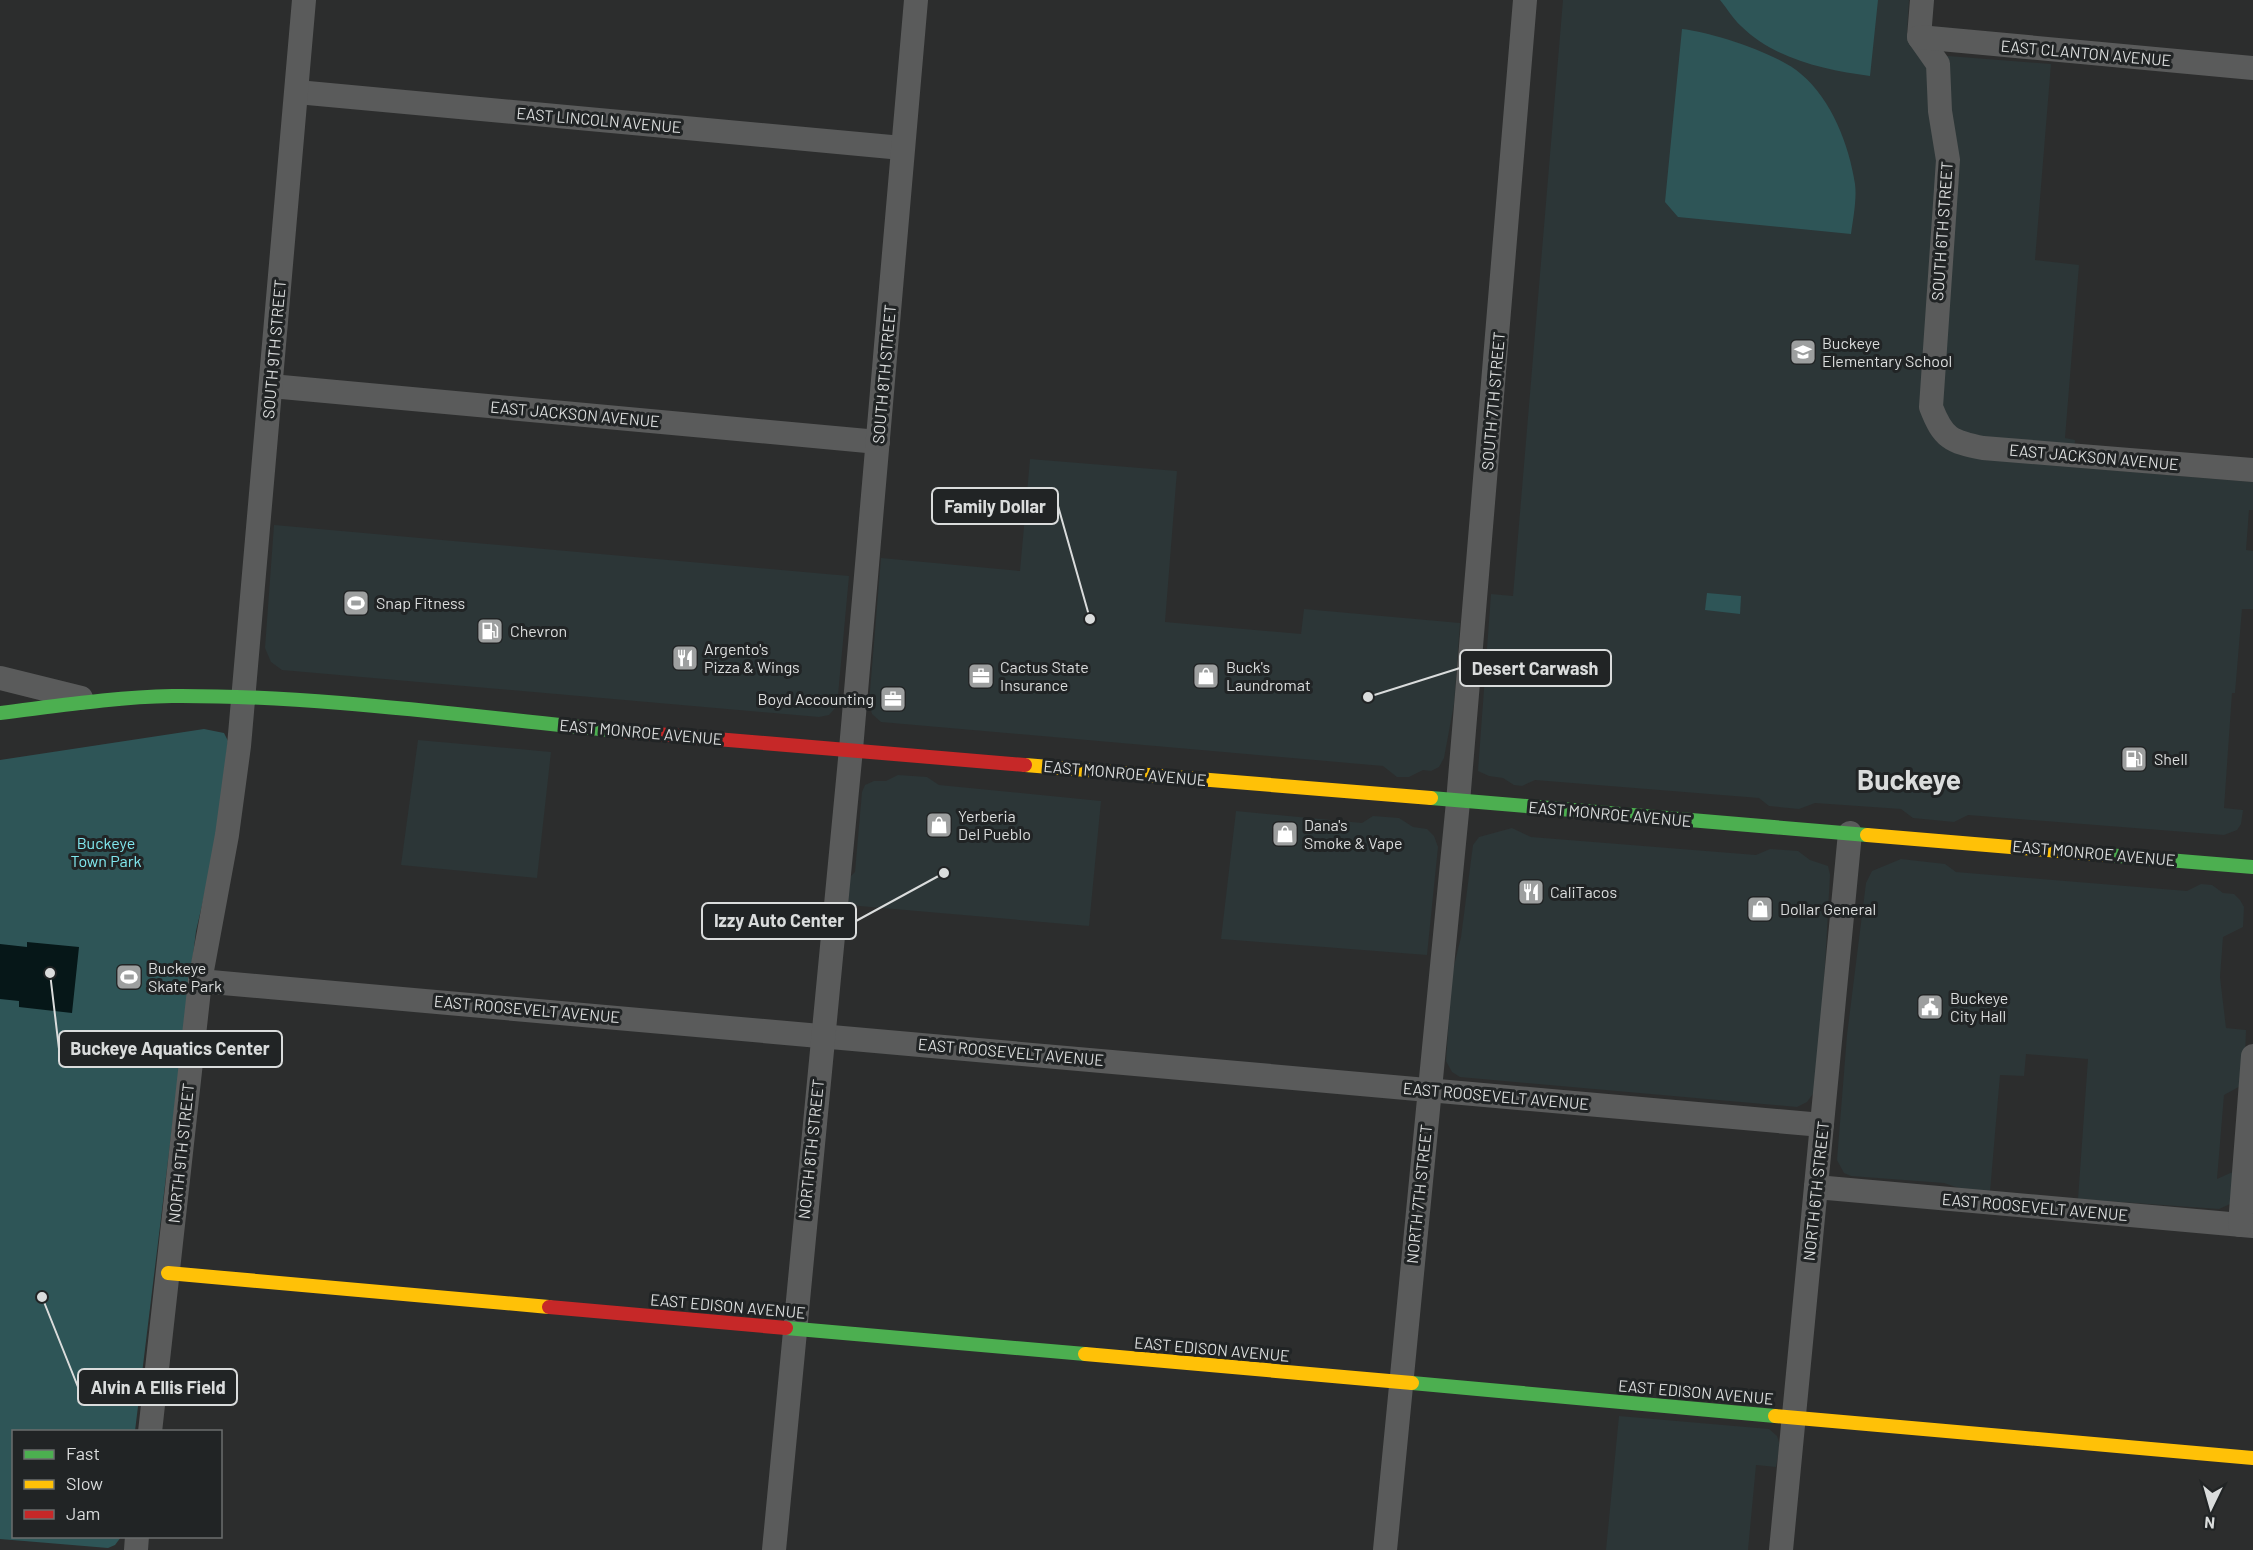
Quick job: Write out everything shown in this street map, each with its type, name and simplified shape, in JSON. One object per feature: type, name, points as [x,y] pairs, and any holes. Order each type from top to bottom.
[{"type":"main road","name":"EAST MONROE AVENUE","points":[[92,701],[172,696],[244,697],[1458,802],[1851,832],[2253,867]]},
{"type":"main road","points":[[0,713],[92,701]]},
{"type":"main road","name":"EAST EDISON AVENUE","points":[[168,1273],[2253,1458]]},
{"type":"street","name":"SOUTH 9TH STREET","points":[[244,697],[304,0]]},
{"type":"street","name":"SOUTH 8TH STREET","points":[[851,749],[916,0]]},
{"type":"street","name":"SOUTH 7TH STREET","points":[[1458,802],[1525,0]]},
{"type":"street","points":[[1919,37],[1922,0]]},
{"type":"street","name":"EAST CLANTON AVENUE","points":[[1919,37],[2253,68]]},
{"type":"street","name":"SOUTH 6TH STREET","points":[[1919,37],[1938,64],[1940,111],[1948,160],[1931,407],[1940,430]]},
{"type":"street","name":"EAST LINCOLN AVENUE","points":[[297,92],[902,148]]},
{"type":"street","name":"EAST JACKSON AVENUE","points":[[271,386],[878,442]]},
{"type":"street","name":"EAST JACKSON AVENUE","points":[[1940,430],[1961,444],[1983,448],[2253,470]]},
{"type":"street","name":"EAST MONROE AVENUE","points":[[0,678],[92,701]]},
{"type":"street","name":"NORTH 9TH STREET","points":[[150,1430],[200,981],[230,817],[244,697]]},
{"type":"street","name":"NORTH 8TH STREET","points":[[774,1550],[793,1329],[851,749]]},
{"type":"street","name":"NORTH 7TH STREET","points":[[1385,1550],[1458,802]]},
{"type":"street","name":"NORTH 6TH STREET","points":[[1781,1550],[1851,832]]},
{"type":"street","points":[[2253,859],[2253,867]]},
{"type":"street","name":"EAST ROOSEVELT AVENUE","points":[[200,981],[1822,1125]]},
{"type":"street","points":[[2247,1226],[2253,1056]]},
{"type":"street","name":"EAST ROOSEVELT AVENUE","points":[[1816,1187],[2247,1226]]},
{"type":"shaded area","name":"Buckeye Elementary School","points":[[1563,0],[1909,0],[1907,33],[1923,54],[2051,64],[2035,260],[2079,265],[2065,438],[2075,440],[2073,467],[2253,482],[2253,510],[2249,510],[2246,550],[2253,551],[2253,609],[2242,609],[2235,693],[2232,693],[2224,808],[2243,810],[2241,824],[2237,830],[2224,835],[1968,815],[1954,822],[1913,818],[1901,809],[1815,803],[1799,809],[1769,806],[1759,798],[1535,780],[1522,786],[1478,771],[1491,594],[1513,596]]},
{"type":"shaded area","points":[[1030,459],[1177,471],[1165,622],[1301,634],[1304,609],[1460,623],[1454,704],[1444,758],[1439,767],[1431,771],[1423,770],[1409,777],[1397,777],[1383,766],[881,722],[872,714],[869,703],[881,558],[1020,571]]},
{"type":"shaded area","points":[[274,525],[849,576],[837,706],[829,715],[819,717],[282,670],[271,662],[265,648]]},
{"type":"shaded area","points":[[418,740],[551,752],[537,878],[401,865]]},
{"type":"shaded area","points":[[898,775],[927,777],[939,785],[1101,801],[1089,926],[848,905],[849,878],[855,872],[862,792],[865,785],[874,781],[886,781]]},
{"type":"shaded area","points":[[1236,811],[1362,823],[1373,816],[1399,818],[1413,827],[1427,829],[1434,836],[1438,847],[1427,955],[1221,939]]},
{"type":"shaded area","points":[[1512,828],[1531,837],[1756,855],[1770,849],[1798,851],[1810,860],[1828,866],[1830,875],[1824,985],[1815,1091],[1807,1102],[1797,1107],[1460,1077],[1452,1072],[1446,1061],[1452,974],[1461,937],[1473,845],[1479,837]]},
{"type":"shaded area","points":[[1901,859],[1945,864],[1956,872],[2187,891],[2201,884],[2212,885],[2223,893],[2234,894],[2240,900],[2244,907],[2243,927],[2223,937],[2220,977],[2226,1028],[2246,1030],[2244,1084],[2224,1095],[2217,1179],[2237,1170],[2230,1204],[2219,1209],[2078,1199],[2088,1059],[2026,1054],[2024,1076],[2000,1075],[1990,1192],[1965,1190],[1944,1183],[1851,1176],[1844,1173],[1837,1160],[1847,1035],[1866,883],[1872,871]]},
{"type":"shaded area","points":[[27,942],[79,947],[72,1013],[19,1007],[19,1001],[0,999],[0,944],[27,947]]},
{"type":"shaded area","points":[[1619,1416],[1769,1429],[1777,1436],[1780,1445],[1776,1467],[1756,1465],[1748,1550],[1606,1550]]},
{"type":"green space","points":[[1720,0],[1878,0],[1870,76],[1818,66],[1784,55],[1754,37],[1738,23]]},
{"type":"green space","points":[[1682,29],[1727,39],[1777,59],[1801,74],[1822,97],[1837,124],[1852,169],[1855,209],[1851,234],[1678,217],[1665,202]]},
{"type":"green space","points":[[1707,593],[1741,596],[1740,614],[1705,610]]},
{"type":"green space","name":"Buckeye Town Park","points":[[204,729],[224,733],[228,741],[216,845],[196,931],[135,1430],[12,1430],[12,1538],[120,1538],[115,1545],[108,1548],[0,1539],[0,760]]},
{"type":"traffic: fast","points":[[0,713],[129,698],[228,697],[341,703],[621,731]]},
{"type":"traffic: fast","points":[[1431,798],[1867,835]]},
{"type":"traffic: fast","points":[[2107,855],[2253,867]]},
{"type":"traffic: fast","points":[[786,1328],[1085,1354]]},
{"type":"traffic: fast","points":[[1412,1383],[1775,1416]]},
{"type":"traffic: slow","points":[[1025,765],[1431,798]]},
{"type":"traffic: slow","points":[[1867,835],[2107,855]]},
{"type":"traffic: slow","points":[[168,1273],[549,1307]]},
{"type":"traffic: slow","points":[[1085,1354],[1412,1383]]},
{"type":"traffic: slow","points":[[1775,1416],[2253,1458]]},
{"type":"traffic: jam","points":[[621,731],[1025,765]]},
{"type":"traffic: jam","points":[[549,1307],[786,1328]]},
{"type":"place","name":"Buckeye Elementary School","points":[[1803,352]]},
{"type":"place","name":"Snap Fitness","points":[[356,603]]},
{"type":"place","name":"Family Dollar","points":[[1090,619]]},
{"type":"place","name":"Chevron","points":[[490,631]]},
{"type":"place","name":"Argento's Pizza & Wings","points":[[685,658]]},
{"type":"place","name":"Cactus State Insurance","points":[[981,676]]},
{"type":"place","name":"Buck's Laundromat","points":[[1206,676]]},
{"type":"place","name":"Desert Carwash","points":[[1368,697]]},
{"type":"place","name":"Boyd Accounting","points":[[893,699]]},
{"type":"place","name":"Shell","points":[[2134,759]]},
{"type":"place","name":"Yerberia Del Pueblo","points":[[939,825]]},
{"type":"place","name":"Dana's Smoke & Vape","points":[[1285,834]]},
{"type":"place","name":"Izzy Auto Center","points":[[944,873]]},
{"type":"place","name":"CaliTacos","points":[[1531,892]]},
{"type":"place","name":"Dollar General","points":[[1760,909]]},
{"type":"place","name":"Buckeye Aquatics Center","points":[[50,973]]},
{"type":"place","name":"Buckeye Skate Park","points":[[129,977]]},
{"type":"place","name":"Buckeye City Hall","points":[[1930,1007]]},
{"type":"place","name":"Alvin A Ellis Field","points":[[42,1297]]},
{"type":"district","name":"Buckeye","points":[[1909,780]]}]
